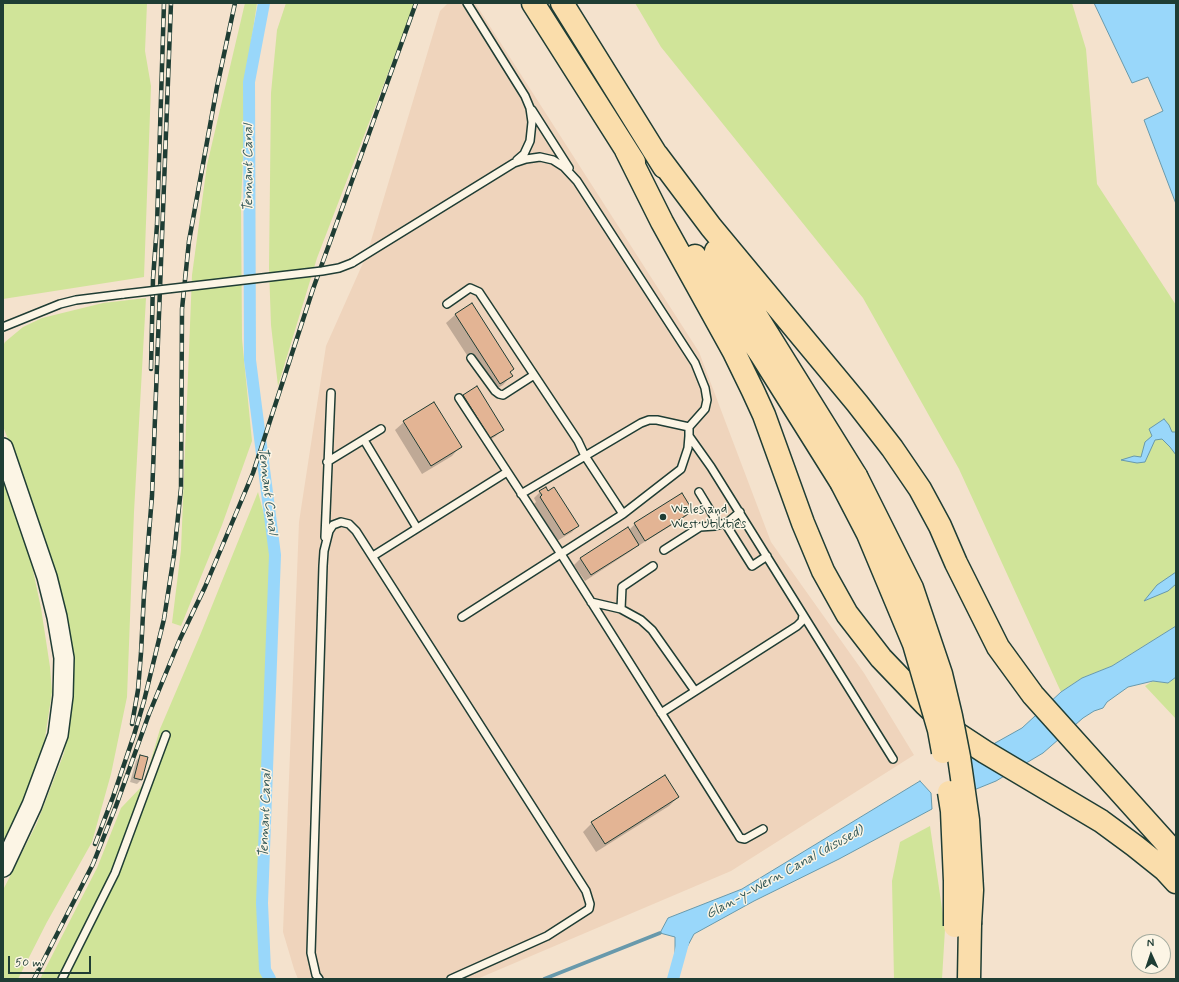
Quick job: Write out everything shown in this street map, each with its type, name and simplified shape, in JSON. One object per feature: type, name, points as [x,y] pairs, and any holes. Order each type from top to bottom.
[{"type":"highway","points":[[533,3],[626,150],[762,356],[849,479]]},
{"type":"highway","points":[[562,3],[657,155],[849,479],[868,534],[911,637],[925,679],[939,730],[952,811],[955,881],[963,925],[969,979]]},
{"type":"highway","points":[[626,150],[662,222],[734,352],[753,391],[764,415],[803,524],[823,571],[847,614],[881,658],[900,679],[956,733],[1101,821],[1136,846],[1165,870],[1176,882]]},
{"type":"highway","points":[[657,155],[711,227],[848,391],[892,448],[920,489],[940,526],[956,563],[998,647],[1033,695],[1176,854]]},
{"type":"highway","points":[[954,979],[963,925]]},
{"type":"main road","points":[[3,448],[47,577],[57,617],[64,658],[63,696],[58,735],[32,805],[3,867]]},
{"type":"lane","points":[[462,617],[623,514],[681,469],[688,448],[689,427],[705,408],[707,400],[705,388],[695,363],[530,108],[525,96],[467,3]]},
{"type":"lane","points":[[3,327],[60,304],[76,300],[322,271],[339,268],[352,263],[514,163],[524,154],[530,141],[532,122],[530,108]]},
{"type":"lane","points":[[514,163],[540,157],[553,160],[564,167],[577,181]]},
{"type":"lane","points":[[447,304],[470,288],[479,292],[578,441],[623,514]]},
{"type":"lane","points":[[471,358],[495,391],[499,394],[504,395],[534,375]]},
{"type":"lane","points":[[318,979],[311,953],[327,462],[331,393]]},
{"type":"lane","points":[[459,398],[561,554],[740,838],[745,839],[763,829]]},
{"type":"lane","points":[[521,494],[641,423],[649,420],[657,420],[689,427]]},
{"type":"lane","points":[[327,462],[381,429]]},
{"type":"lane","points":[[689,436],[740,512],[893,759]]},
{"type":"lane","points":[[364,440],[417,528]]},
{"type":"lane","points":[[373,556],[507,472]]},
{"type":"lane","points":[[699,492],[752,566],[767,556]]},
{"type":"lane","points":[[664,550],[700,527],[722,524],[740,512]]},
{"type":"lane","points":[[324,551],[329,531],[333,525],[341,522],[349,524],[356,531],[586,892],[590,904],[588,909],[547,936],[451,979]]},
{"type":"lane","points":[[621,609],[622,587],[653,566]]},
{"type":"lane","points":[[591,602],[621,609],[641,620],[652,630],[695,691]]},
{"type":"lane","points":[[661,713],[797,626],[802,622],[803,615]]},
{"type":"lane","points":[[62,979],[115,873],[166,735]]},
{"type":"shaded area","points":[[448,3],[475,3],[699,352],[771,542],[864,673],[914,755],[731,871],[477,979],[298,979],[283,932],[299,522],[326,346],[367,254],[440,11]]},
{"type":"green space","points":[[3,3],[147,3],[145,51],[151,86],[144,277],[3,299]]},
{"type":"green space","points":[[245,3],[257,3],[247,70],[241,203],[242,339],[252,441],[222,525],[181,626],[172,623],[181,550],[192,275],[207,165]]},
{"type":"green space","points":[[286,3],[415,3],[317,258],[278,386],[271,325],[269,268],[271,93],[277,30]]},
{"type":"green space","points":[[635,3],[1072,3],[1086,49],[1097,184],[1176,305],[1176,626],[1112,666],[1082,678],[1061,692],[959,469],[863,298],[661,47]]},
{"type":"green space","points":[[146,298],[134,512],[127,697],[111,774],[92,842],[47,922],[18,979],[3,979],[3,890],[37,823],[64,753],[71,709],[72,663],[18,466],[3,426],[3,346],[5,342],[23,327],[42,318],[103,303]]},
{"type":"green space","points":[[3,467],[27,542],[41,608],[50,667],[52,692],[43,751],[29,791],[3,845]]},
{"type":"green space","points":[[258,492],[275,555],[262,903],[265,970],[270,979],[40,979],[97,868],[121,808],[144,784],[160,729],[201,633]]},
{"type":"green space","points":[[1176,677],[1176,719],[1145,686],[1153,681],[1168,683]]},
{"type":"green space","points":[[930,826],[945,929],[942,979],[894,979],[892,881],[900,842]]},
{"type":"water","points":[[1094,3],[1176,3],[1176,204],[1144,120],[1163,111],[1148,77],[1132,83]]},
{"type":"water","points":[[1164,419],[1172,432],[1176,432],[1176,455],[1162,439],[1155,440],[1145,462],[1137,463],[1121,460],[1134,456],[1141,457],[1145,442],[1152,436],[1149,429]]},
{"type":"water","points":[[1176,572],[1176,584],[1168,591],[1144,601],[1157,585]]},
{"type":"water","points":[[1176,626],[1176,677],[1168,683],[1153,681],[1128,687],[1107,702],[1103,708],[1094,711],[1083,718],[1043,753],[996,781],[969,792],[954,766],[1022,728],[1061,692],[1082,678],[1112,666]]},
{"type":"water","points":[[920,781],[931,793],[932,809],[839,859],[754,901],[694,934],[685,951],[684,958],[679,959],[675,956],[675,937],[660,933],[668,918],[742,889]]},
{"type":"building","points":[[472,303],[514,369],[510,372],[513,376],[500,384],[455,314]]},
{"type":"building","points":[[477,386],[504,430],[490,438],[463,395]]},
{"type":"building","points":[[434,402],[462,447],[431,466],[403,421]]},
{"type":"building","points":[[546,487],[548,491],[554,487],[579,526],[564,535],[540,497],[542,495],[539,491]]},
{"type":"building","name":"Wales and West Utilities","points":[[682,493],[693,511],[645,541],[634,523]]},
{"type":"building","points":[[628,527],[639,545],[591,575],[580,558]]},
{"type":"building","points":[[140,755],[148,757],[142,780],[134,778]]},
{"type":"building","points":[[665,775],[679,797],[605,844],[591,822]]},
{"type":"waterway","name":"Tennant Canal","points":[[264,3],[249,82],[250,360],[275,555],[262,903],[265,970],[270,979]]},
{"type":"waterway","points":[[544,979],[660,933]]},
{"type":"waterway","name":"Glan-y-Wern Canal (disused)","points":[[673,979],[683,943]]},
{"type":"railway","points":[[151,369],[164,3]]},
{"type":"railway","points":[[132,724],[138,690],[152,496],[171,3]]},
{"type":"railway","points":[[95,844],[134,735],[164,619],[174,555],[181,488],[182,309],[189,241],[217,87],[235,3]]},
{"type":"railway","points":[[34,979],[93,864],[116,806],[149,714],[180,639],[205,587],[253,473],[313,289],[416,3]]},
{"type":"place","name":"Wales and West Utilities","points":[[663,517]]}]
